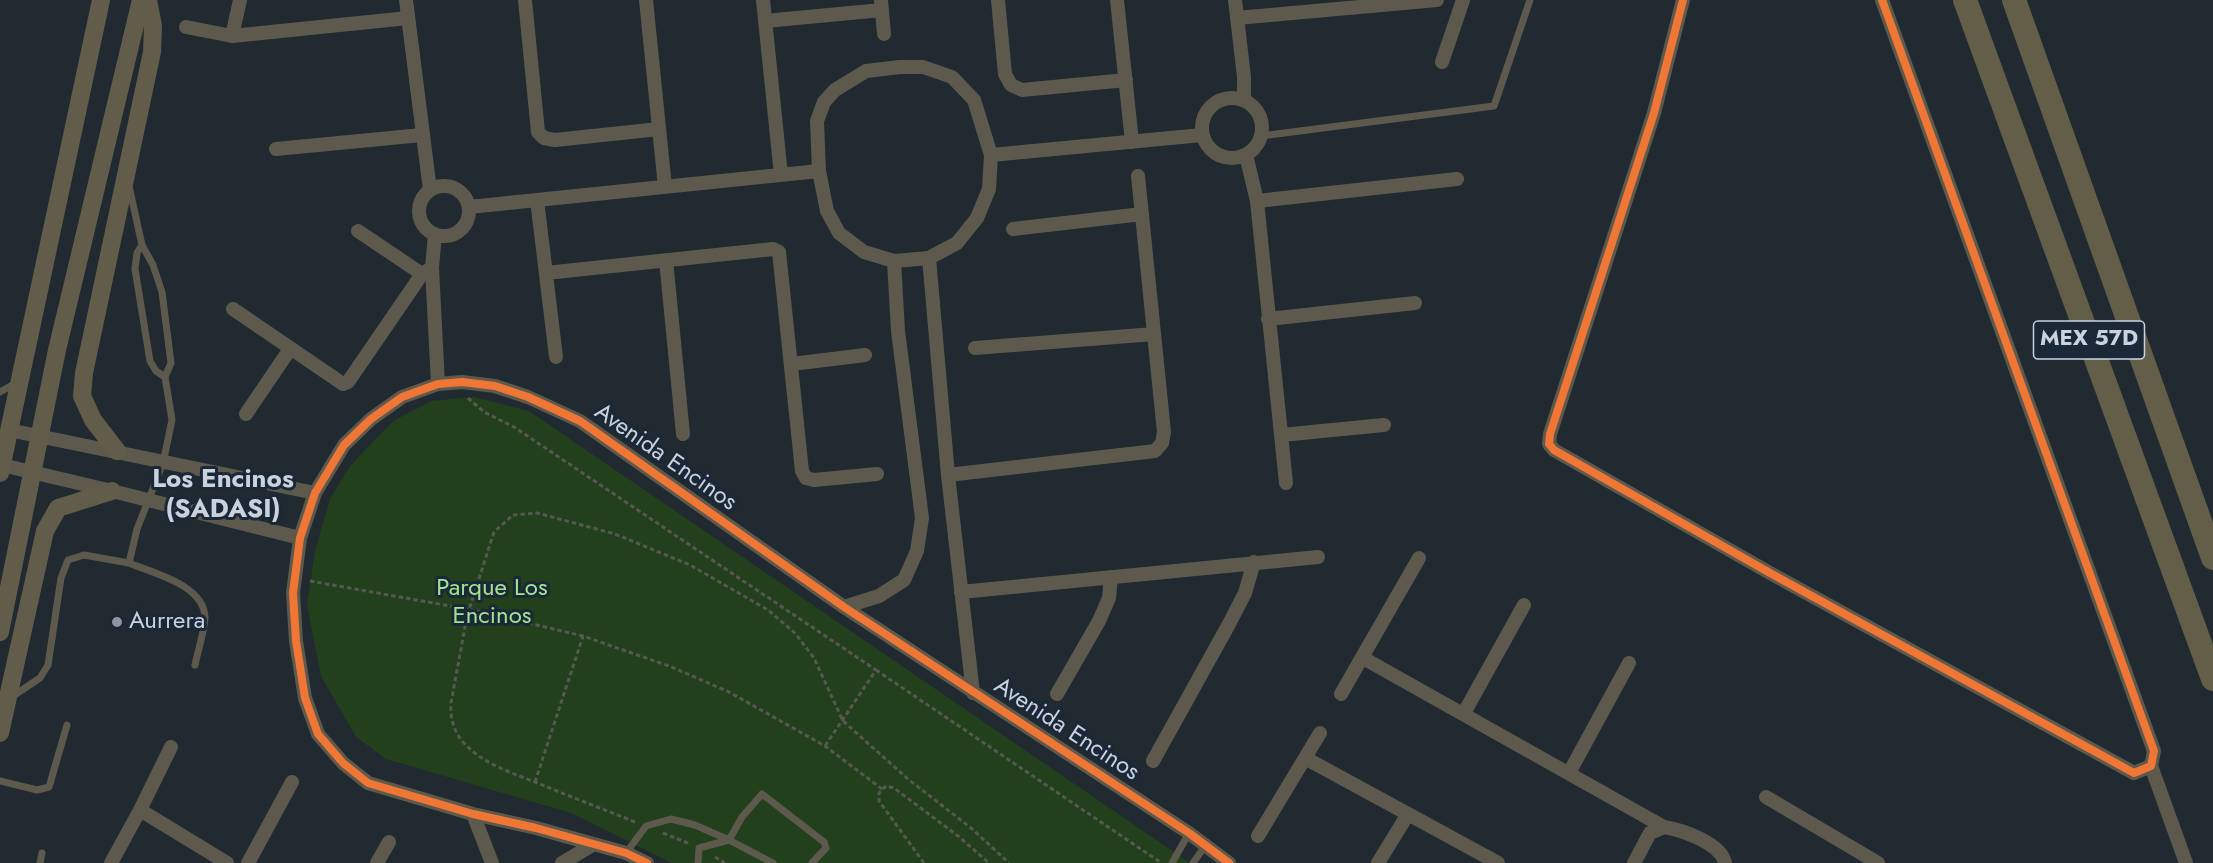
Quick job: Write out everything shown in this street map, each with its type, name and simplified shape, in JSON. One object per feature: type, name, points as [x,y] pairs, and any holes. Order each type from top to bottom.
[{"type":"highway","name":"MEX 57D","points":[[1965,0],[2213,679]]},
{"type":"highway","name":"MEX 57D","points":[[2014,0],[2213,558]]},
{"type":"main road","points":[[1,469],[101,0]]},
{"type":"main road","points":[[0,632],[57,350],[141,0]]},
{"type":"main road","points":[[117,451],[93,420],[82,396],[84,373],[152,52],[153,26],[148,0]]},
{"type":"main road","points":[[0,733],[45,531],[58,508],[112,491]]},
{"type":"street","points":[[232,36],[240,0]]},
{"type":"street","points":[[406,0],[430,190]]},
{"type":"street","points":[[525,0],[538,132],[544,138],[555,140],[659,129]]},
{"type":"street","points":[[646,0],[665,187]]},
{"type":"street","points":[[763,0],[781,175]]},
{"type":"street","points":[[998,0],[1005,74],[1011,85],[1022,90],[1126,80]]},
{"type":"street","points":[[1117,0],[1132,142]]},
{"type":"street","points":[[1235,0],[1244,77],[1244,100]]},
{"type":"street","points":[[1237,18],[1437,0]]},
{"type":"street","points":[[1442,62],[1462,0]]},
{"type":"street","points":[[1683,0],[1654,113],[1550,434],[1549,444],[1554,450],[1770,573],[2110,761],[2134,773],[2151,766]]},
{"type":"street","points":[[1882,0],[2154,751],[2151,766],[2186,863]]},
{"type":"street","points":[[765,21],[881,5],[884,34]]},
{"type":"street","points":[[186,27],[232,36],[408,18]]},
{"type":"street","points":[[923,67],[952,77],[974,100],[991,155],[989,189],[977,218],[957,243],[929,258],[894,261],[864,252],[839,233],[827,211],[819,171],[817,121],[824,102],[835,90],[866,71],[923,67]]},
{"type":"street","points":[[1231,98],[1244,100],[1255,109],[1262,122],[1261,136],[1255,147],[1246,155],[1232,158],[1219,155],[1208,147],[1203,135],[1202,122],[1208,110],[1218,101],[1231,98]]},
{"type":"street","points":[[276,149],[422,135]]},
{"type":"street","points":[[991,155],[1203,135]]},
{"type":"street","points":[[1246,155],[1257,201],[1286,483]]},
{"type":"street","points":[[468,207],[819,171]]},
{"type":"street","points":[[948,476],[1155,452],[1162,443],[1164,432],[1138,176]]},
{"type":"street","points":[[1257,201],[1457,179]]},
{"type":"street","points":[[444,186],[457,190],[466,200],[468,207],[468,216],[459,230],[443,235],[435,234],[423,224],[419,209],[424,195],[430,190],[444,186]]},
{"type":"street","points":[[537,200],[556,357]]},
{"type":"street","points":[[1013,229],[1142,214]]},
{"type":"street","points":[[358,231],[427,271]]},
{"type":"street","points":[[435,234],[427,271],[438,384]]},
{"type":"street","points":[[546,273],[765,248],[779,252],[802,471],[806,478],[814,480],[877,474]]},
{"type":"street","points":[[929,258],[948,476],[973,693]]},
{"type":"street","points":[[666,260],[683,434]]},
{"type":"street","points":[[844,607],[879,596],[904,580],[917,551],[922,518],[897,331],[894,261]]},
{"type":"street","points":[[232,309],[343,384],[348,382],[427,271]]},
{"type":"street","points":[[1268,318],[1415,303]]},
{"type":"street","points":[[975,348],[1154,334]]},
{"type":"street","points":[[246,414],[290,349]]},
{"type":"street","points":[[792,364],[865,355]]},
{"type":"street","name":"Avenida Encinos","points":[[647,863],[626,853],[536,828],[473,814],[368,783],[343,763],[318,734],[304,698],[296,641],[292,593],[300,538],[315,493],[344,445],[371,419],[402,396],[438,384],[462,382],[495,386],[528,397],[580,421],[844,607],[1189,833],[1229,863]]},
{"type":"street","points":[[1281,435],[1383,424]]},
{"type":"street","points":[[9,430],[315,493]]},
{"type":"street","points":[[1,469],[33,472],[300,538]]},
{"type":"street","points":[[961,592],[1318,557]]},
{"type":"street","points":[[1341,694],[1419,558]]},
{"type":"street","points":[[1153,761],[1240,604],[1254,562]]},
{"type":"street","points":[[1058,694],[1099,621],[1109,598],[1111,577]]},
{"type":"street","points":[[1464,713],[1524,605]]},
{"type":"street","points":[[1363,658],[1664,827],[1694,835],[1710,845],[1724,858],[1725,863]]},
{"type":"street","points":[[1569,773],[1629,663]]},
{"type":"street","points":[[1258,836],[1320,733]]},
{"type":"street","points":[[111,863],[171,747]]},
{"type":"street","points":[[1305,758],[1498,863]]},
{"type":"street","points":[[248,863],[292,782]]},
{"type":"street","points":[[1766,797],[1878,863]]},
{"type":"street","points":[[140,810],[227,863]]},
{"type":"street","points":[[473,814],[492,863]]},
{"type":"street","points":[[1378,863],[1408,814]]},
{"type":"street","points":[[1634,863],[1650,833],[1664,827]]},
{"type":"street","points":[[377,863],[389,842]]},
{"type":"street","points":[[562,863],[594,844]]},
{"type":"lane","points":[[1261,136],[1494,106],[1530,0]]},
{"type":"lane","points":[[126,171],[142,245],[153,265],[162,292],[171,363],[165,377],[172,420],[163,463],[150,501],[137,529],[129,563]]},
{"type":"lane","points":[[142,245],[137,253],[135,268],[150,361],[156,371],[165,377]]},
{"type":"lane","points":[[0,393],[20,381]]},
{"type":"lane","points":[[8,699],[40,678],[48,665],[61,578],[68,560],[84,555],[129,563],[185,586],[200,601],[205,617],[195,665]]},
{"type":"lane","points":[[0,781],[37,790],[49,787],[67,725]]},
{"type":"lane","points":[[698,863],[699,848],[729,840],[742,817],[762,794],[824,842],[826,848],[813,863]]},
{"type":"lane","points":[[626,853],[646,826],[672,819],[695,825],[773,863]]},
{"type":"lane","points":[[1172,863],[1189,833]]},
{"type":"lane","points":[[1193,863],[1205,846]]},
{"type":"lane","points":[[40,863],[42,853]]},
{"type":"path","points":[[462,382],[469,400],[483,412],[514,427],[1161,863]]},
{"type":"path","points":[[725,863],[699,848],[504,770],[473,751],[462,741],[455,730],[450,716],[467,615],[494,532],[513,515],[537,513],[615,534],[690,565],[768,610],[795,633],[814,658],[843,721],[908,779],[971,828],[1009,863]]},
{"type":"path","points":[[295,578],[477,611],[583,636],[669,666],[729,692],[825,746],[882,789]]},
{"type":"path","points":[[535,782],[583,636]]},
{"type":"path","points":[[825,746],[876,670]]},
{"type":"path","points":[[924,863],[879,801],[879,793],[886,786],[894,788],[958,836],[989,863]]},
{"type":"green space","name":"Parque Los Encinos","points":[[474,397],[529,411],[1190,863],[672,863],[571,813],[386,759],[356,737],[321,676],[307,605],[315,551],[330,499],[350,466],[393,421],[432,401]]},
{"type":"cycle path","points":[[1683,0],[1654,113],[1550,434],[1549,444],[1554,450],[1770,573],[2134,773],[2151,766],[2154,751],[1882,0]]},
{"type":"cycle path","points":[[647,863],[626,853],[536,828],[473,814],[368,783],[343,763],[318,734],[305,698],[296,641],[293,593],[300,538],[315,493],[344,445],[371,419],[402,397],[438,384],[462,382],[495,386],[528,397],[580,421],[844,607],[1189,833],[1229,863]]},
{"type":"place","name":"Aurrera","points":[[117,622]]},
{"type":"district","name":"Los Encinos (SADASI)","points":[[223,496]]}]
